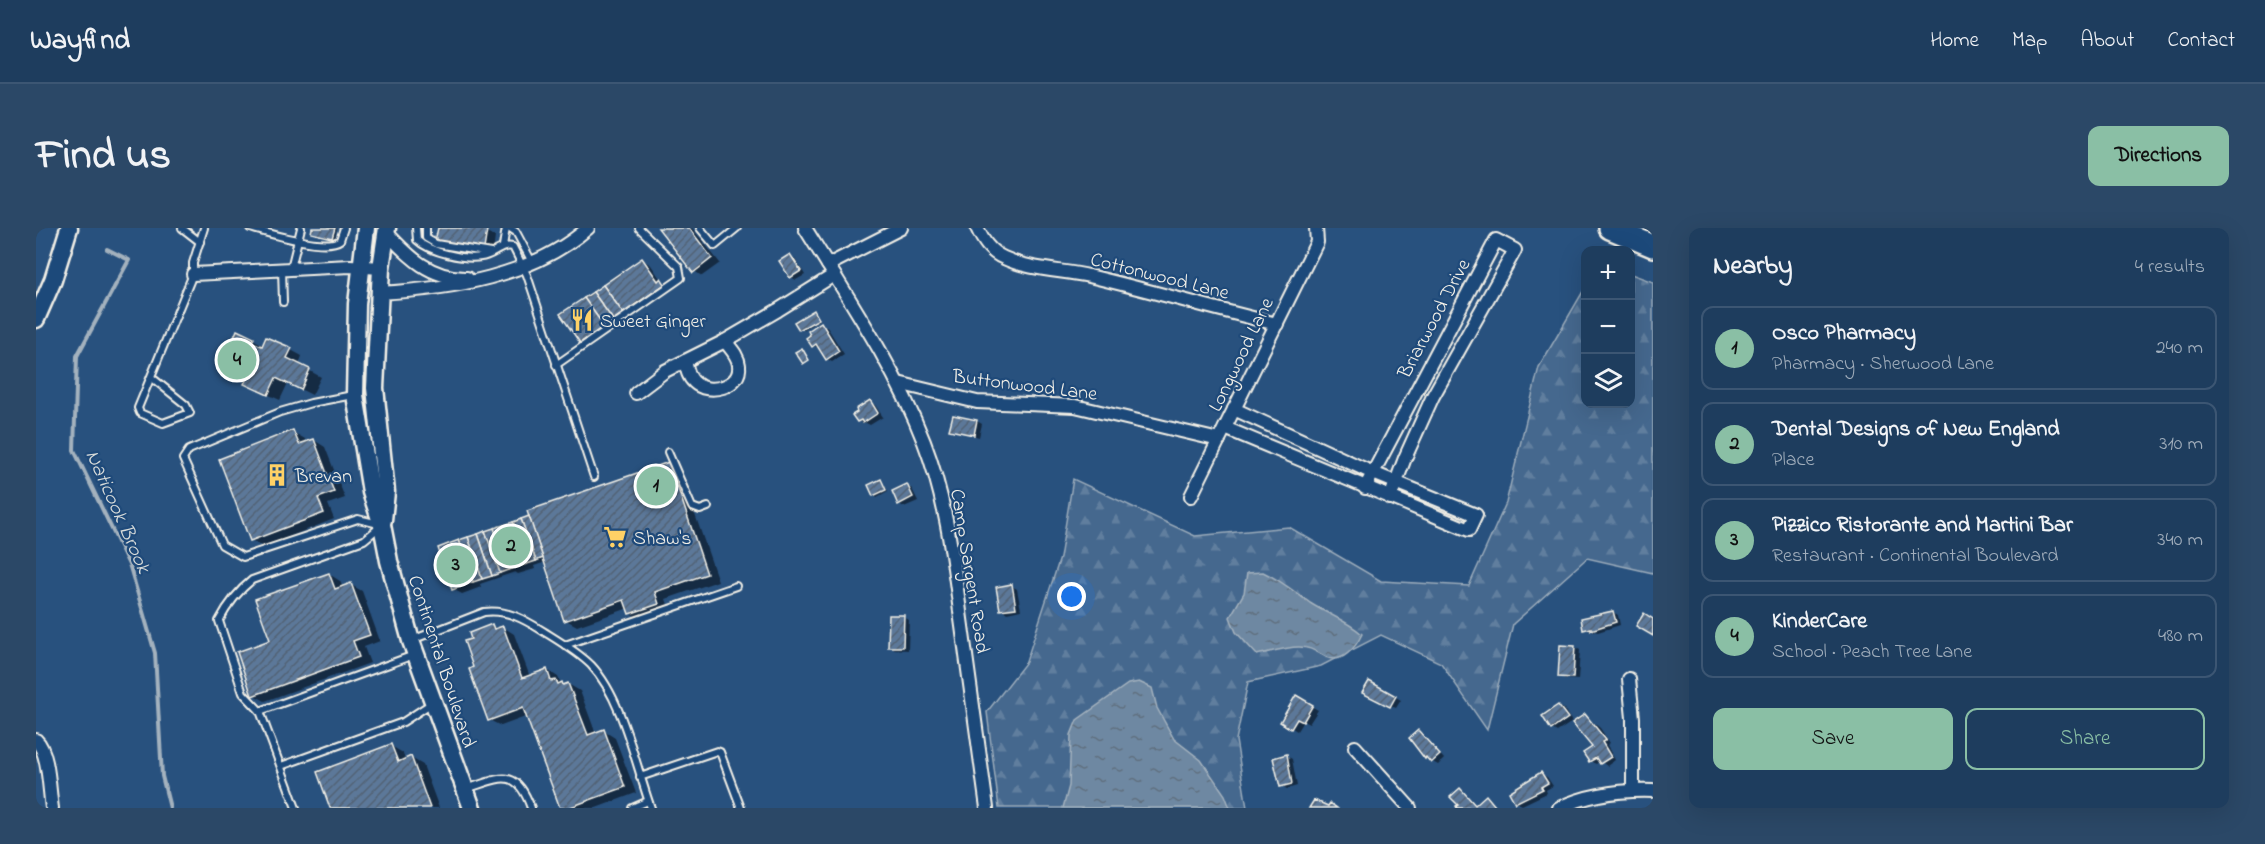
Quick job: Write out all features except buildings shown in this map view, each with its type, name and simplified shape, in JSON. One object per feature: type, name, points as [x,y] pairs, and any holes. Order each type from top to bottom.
[{"type":"highway","points":[[1610,228],[1653,246]]},
{"type":"main road","points":[[36,319],[53,280],[69,228]]},
{"type":"main road","name":"Continental Boulevard","points":[[366,228],[360,266],[355,395],[371,492],[382,525],[389,561],[413,648],[472,808]]},
{"type":"main road","name":"Continental Boulevard","points":[[382,525],[386,492],[375,388],[379,293],[387,230]]},
{"type":"street","points":[[379,293],[452,286],[492,276],[527,264],[564,246],[588,228]]},
{"type":"street","name":"Camp Sargent Road","points":[[805,228],[865,324],[898,383],[924,442],[947,523],[987,808]]},
{"type":"street","points":[[636,393],[665,371],[725,341],[778,310],[831,270],[902,228]]},
{"type":"street","name":"Cottonwood Lane","points":[[977,228],[991,250],[1003,258],[1097,278],[1276,324]]},
{"type":"street","name":"Longwood Lane","points":[[1191,496],[1317,242],[1316,228]]},
{"type":"street","points":[[387,230],[410,257],[431,272],[455,278],[492,276]]},
{"type":"street","name":"Briarwood Drive","points":[[1365,488],[1496,240],[1515,250],[1433,396],[1389,498]]},
{"type":"street","points":[[193,274],[360,266],[381,268]]},
{"type":"street","points":[[685,361],[694,383],[709,390],[722,388],[733,380],[739,366],[735,354],[725,341]]},
{"type":"street","name":"Buttonwood Lane","points":[[898,383],[977,402],[1075,406],[1219,440]]},
{"type":"street","points":[[1225,428],[1469,530],[1476,514],[1373,473],[1234,409]]},
{"type":"street","points":[[1629,679],[1633,718],[1633,790]]},
{"type":"street","points":[[36,740],[45,755],[52,808]]},
{"type":"street","points":[[1355,747],[1410,808]]},
{"type":"street","points":[[1559,808],[1588,797],[1633,790],[1653,791]]},
{"type":"lane","points":[[182,228],[200,242]]},
{"type":"lane","points":[[151,377],[186,405],[190,413],[163,423],[140,413],[138,408],[193,274],[193,263],[204,228]]},
{"type":"lane","points":[[250,228],[297,241],[336,243],[340,240],[344,228]]},
{"type":"lane","points":[[283,302],[287,269],[301,228]]},
{"type":"lane","points":[[416,228],[417,240],[430,249],[481,258],[493,254],[503,246],[506,228]]},
{"type":"lane","points":[[426,228],[426,238],[436,244],[493,254]]},
{"type":"lane","points":[[510,228],[516,232],[527,264],[527,275],[594,477]]},
{"type":"lane","points":[[556,365],[681,278],[679,267],[639,228]]},
{"type":"lane","points":[[700,228],[715,246],[737,228]]},
{"type":"lane","points":[[503,246],[513,247],[527,264]]},
{"type":"lane","points":[[355,395],[311,403],[280,412],[189,450],[183,459],[222,545],[243,557],[358,519],[382,525]]},
{"type":"lane","points":[[668,452],[692,507],[700,510],[708,507]]},
{"type":"lane","points":[[296,808],[260,711],[243,693],[219,621],[229,603],[252,580],[364,540],[382,525]]},
{"type":"lane","points":[[565,645],[736,586]]},
{"type":"lane","points":[[260,711],[413,648],[483,612],[495,610],[505,612],[532,624],[565,645],[590,664],[611,692],[650,805],[632,808]]},
{"type":"lane","points":[[281,766],[403,722],[433,702]]},
{"type":"lane","points":[[640,777],[717,750],[720,752],[741,808]]},
{"type":"lane","points":[[465,789],[507,778],[521,785],[531,808]]},
{"type":"green space","points":[[1635,275],[1653,282],[1653,573],[1587,558],[1513,624],[1487,730],[1441,663],[1381,635],[1321,666],[1248,682],[1236,740],[1247,808],[999,808],[987,712],[1026,662],[1060,558],[1073,479],[1195,536],[1289,527],[1381,581],[1469,586],[1506,503],[1539,367],[1581,295],[1581,408],[1635,408]]},
{"type":"water","points":[[1263,572],[1362,634],[1352,649],[1338,659],[1326,657],[1303,647],[1257,655],[1236,632],[1230,617],[1244,593],[1247,573]]},
{"type":"water","points":[[1139,682],[1152,688],[1157,708],[1174,739],[1201,760],[1225,795],[1230,808],[1063,808],[1069,786],[1071,735],[1077,720],[1128,684]]},
{"type":"waterway","name":"Naticook Brook","points":[[107,249],[129,260],[77,356],[74,450],[130,567],[155,653],[162,776],[170,808]]},
{"type":"place","name":"Sweet Ginger","points":[[582,320]]},
{"type":"place","name":"KinderCare","points":[[237,360]]},
{"type":"place","name":"Brevan","points":[[277,475]]},
{"type":"place","name":"Osco Pharmacy","points":[[656,486]]},
{"type":"place","name":"Shaw's","points":[[615,537]]},
{"type":"place","name":"Dental Designs of New England","points":[[511,546]]},
{"type":"place","name":"Pizzico Ristorante and Martini Bar","points":[[456,565]]}]
